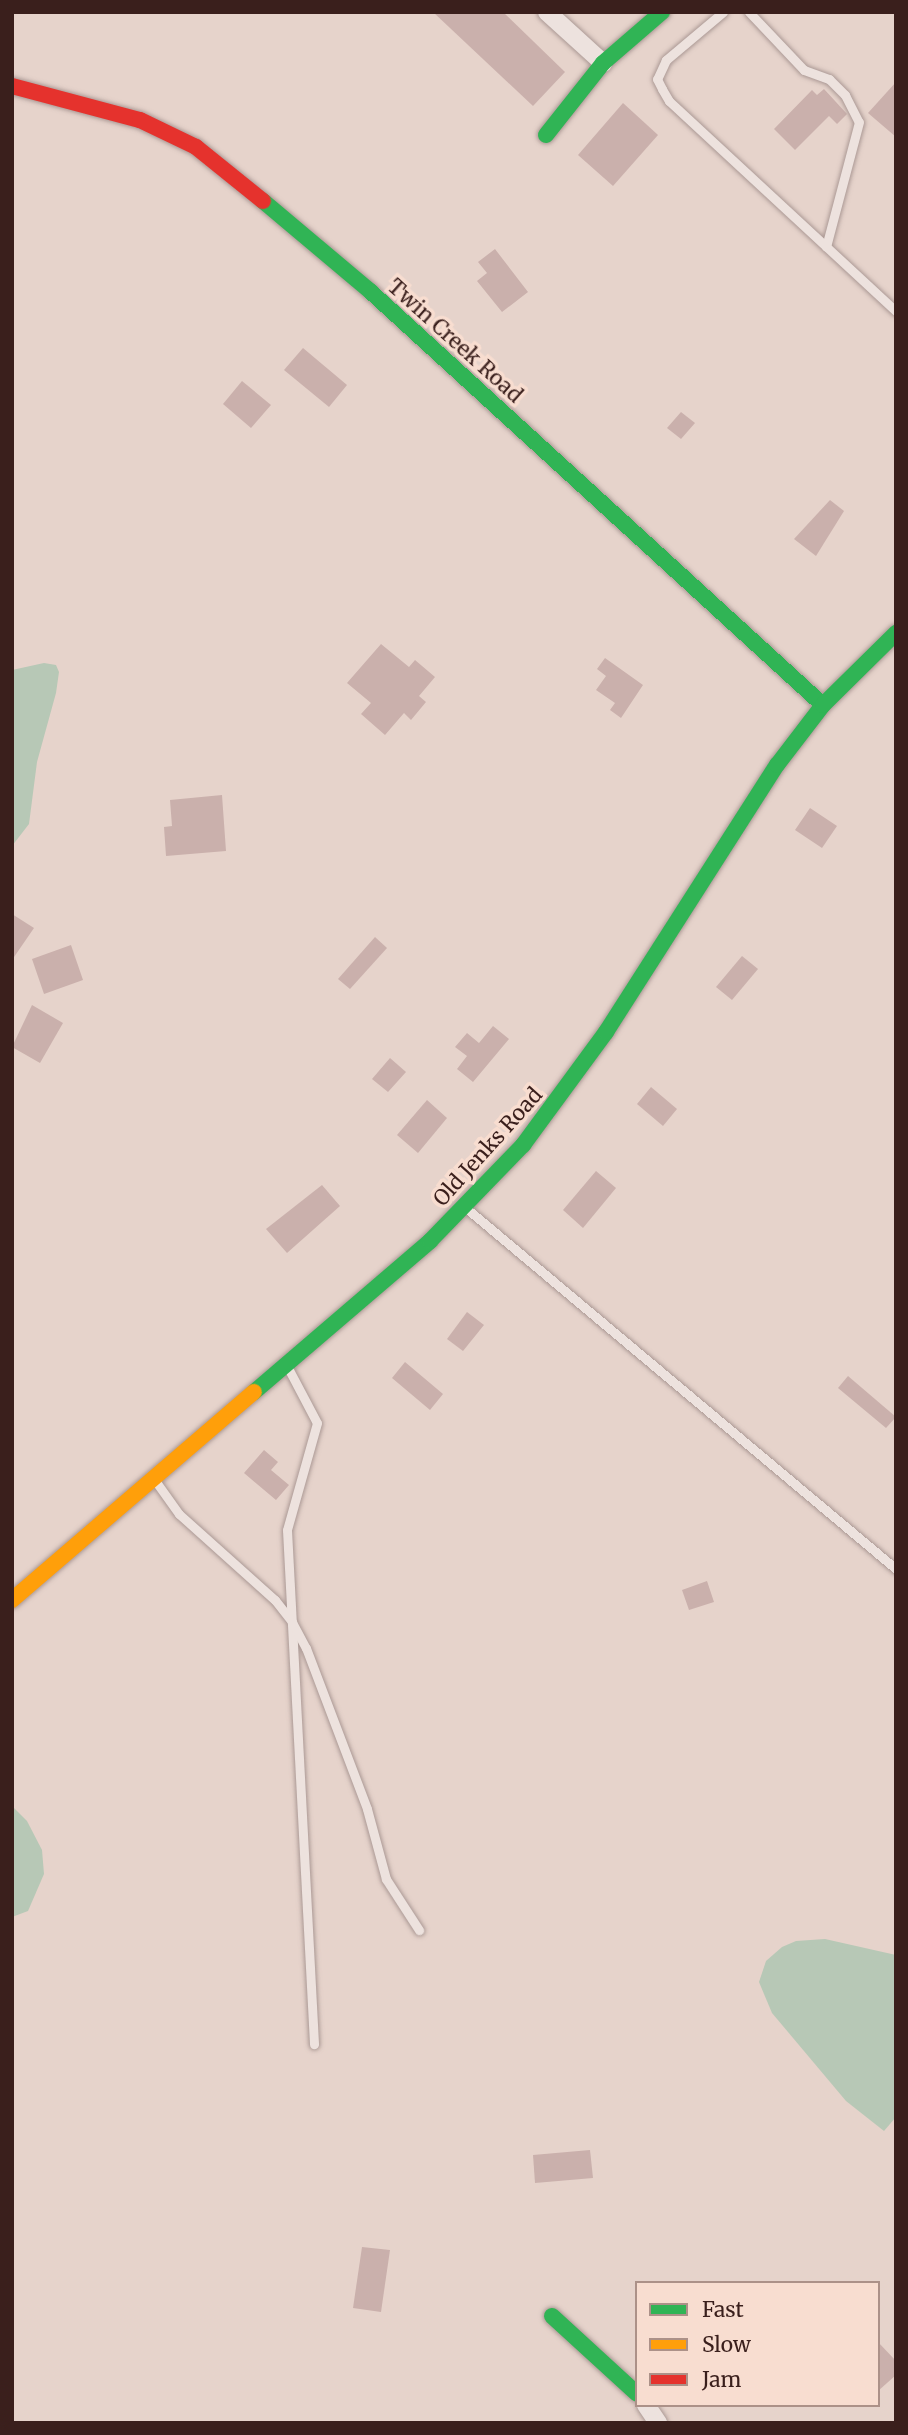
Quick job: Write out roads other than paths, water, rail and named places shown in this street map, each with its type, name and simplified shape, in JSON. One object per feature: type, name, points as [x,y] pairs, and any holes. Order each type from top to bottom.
[{"type":"street","points":[[547,12],[603,63]]},
{"type":"street","points":[[546,135],[603,63],[662,12]]},
{"type":"street","name":"Twin Creek Road","points":[[12,86],[140,120],[196,147],[233,175],[371,292],[823,705]]},
{"type":"street","name":"Old Jenks Road","points":[[12,1600],[287,1366],[465,1207],[566,1090],[778,765],[823,705],[896,633]]},
{"type":"street","points":[[552,2316],[635,2392]]},
{"type":"street","points":[[647,2407],[659,2423]]},
{"type":"lane","points":[[723,12],[666,60],[657,79],[669,101],[896,311]]},
{"type":"lane","points":[[749,12],[804,70],[829,79],[845,95],[859,122],[826,247]]},
{"type":"lane","points":[[465,1207],[896,1569]]},
{"type":"lane","points":[[287,1366],[317,1423],[286,1530],[314,2044]]},
{"type":"lane","points":[[153,1478],[179,1514],[275,1600],[292,1622],[306,1648],[366,1809],[386,1879],[419,1930]]}]
